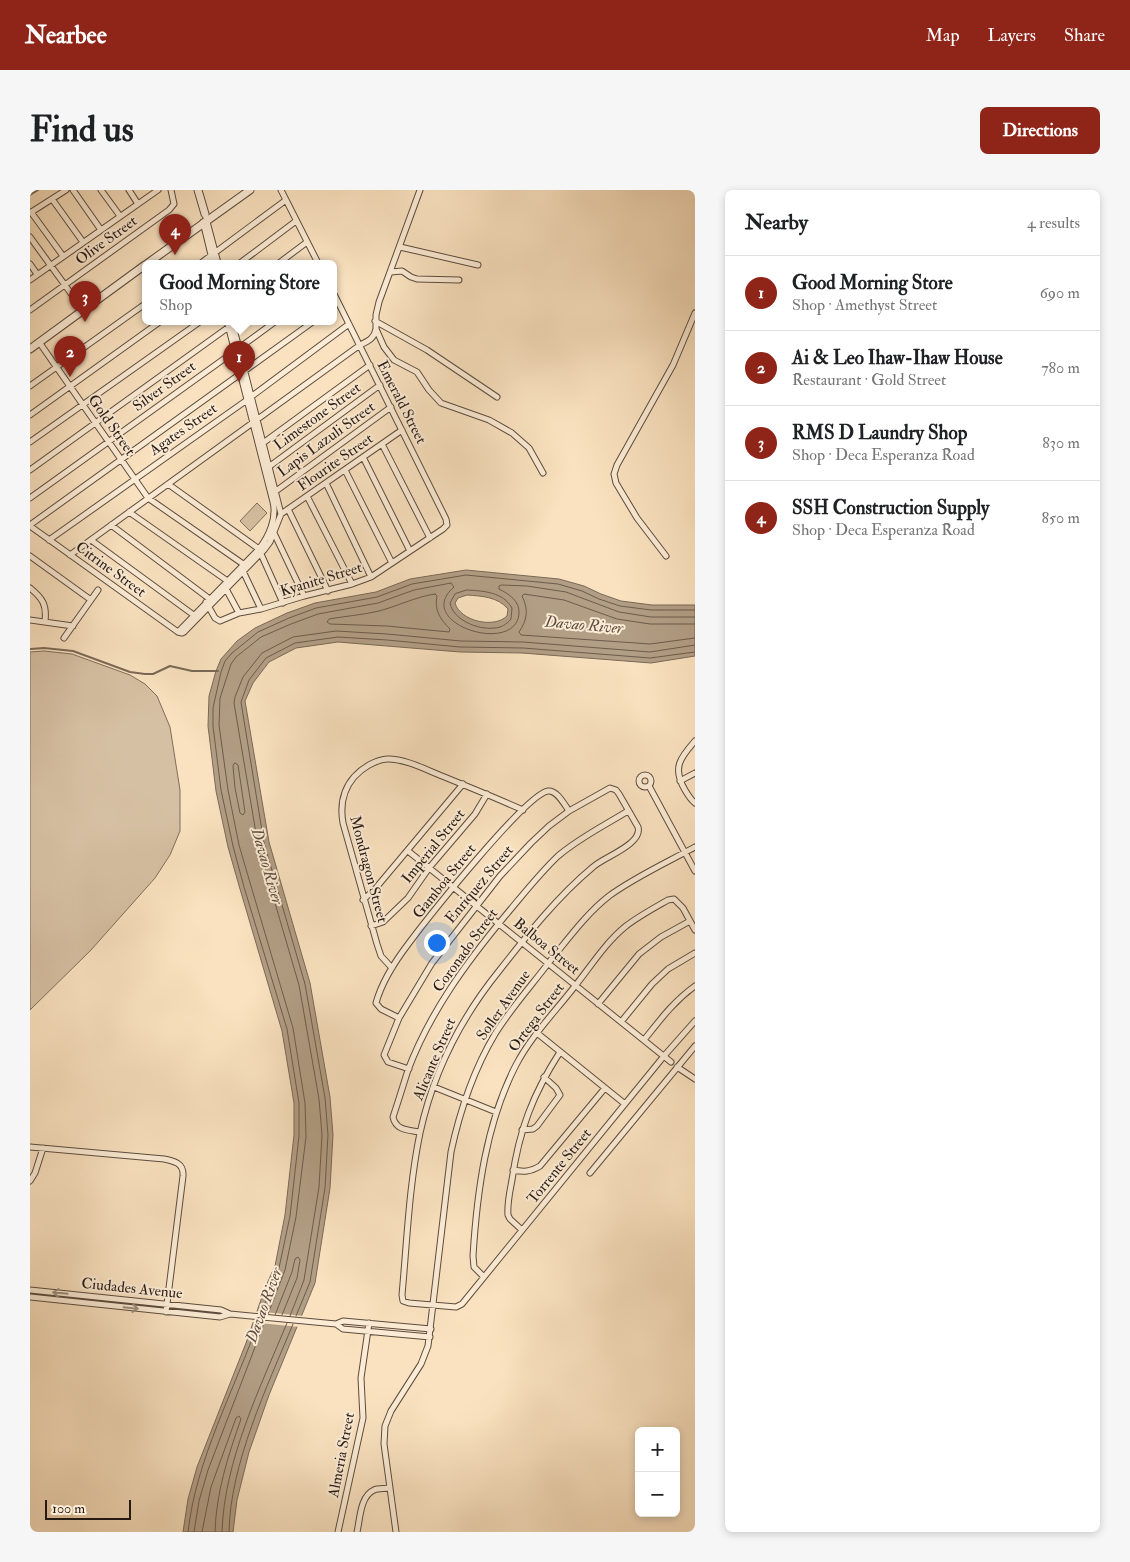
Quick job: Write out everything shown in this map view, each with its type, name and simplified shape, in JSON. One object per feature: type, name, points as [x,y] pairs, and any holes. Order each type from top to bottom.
[{"type":"street","points":[[63,256],[30,213],[66,190]]},
{"type":"street","points":[[73,190],[101,230]]},
{"type":"street","points":[[102,190],[120,216]]},
{"type":"street","points":[[129,190],[138,204]]},
{"type":"street","points":[[30,280],[157,190]]},
{"type":"street","name":"Olive Street","points":[[64,285],[169,210],[174,204],[171,190]]},
{"type":"street","points":[[198,190],[213,260]]},
{"type":"street","points":[[152,260],[205,219],[250,190]]},
{"type":"street","points":[[281,190],[316,260]]},
{"type":"street","points":[[420,190],[379,302],[376,321],[379,338],[394,360],[417,372],[429,390],[441,403],[489,420],[512,433],[529,448],[543,472]]},
{"type":"street","points":[[52,199],[83,242]]},
{"type":"street","points":[[206,260],[286,200]]},
{"type":"street","points":[[244,260],[296,221]]},
{"type":"street","points":[[30,237],[83,310]]},
{"type":"street","points":[[283,260],[307,242]]},
{"type":"street","points":[[400,247],[478,265]]},
{"type":"street","points":[[213,255],[216,260]]},
{"type":"street","points":[[30,264],[37,274]]},
{"type":"street","points":[[30,349],[142,268]]},
{"type":"street","points":[[391,272],[402,270],[417,279],[459,280]]},
{"type":"street","points":[[30,310],[64,285]]},
{"type":"street","name":"Emerald Street","points":[[338,303],[446,518],[447,525]]},
{"type":"street","points":[[30,386],[142,306]]},
{"type":"street","points":[[666,556],[637,518],[616,483],[614,474],[617,465],[673,365],[695,313]]},
{"type":"street","points":[[376,321],[427,350],[497,397]]},
{"type":"street","name":"Agates Street","points":[[49,540],[249,398],[349,324]]},
{"type":"street","points":[[30,415],[155,325]]},
{"type":"street","points":[[30,442],[195,325]]},
{"type":"street","points":[[30,470],[229,325]]},
{"type":"street","points":[[232,325],[275,513],[260,552]]},
{"type":"street","name":"Silver Street","points":[[30,498],[271,325]]},
{"type":"street","points":[[30,525],[309,325]]},
{"type":"street","points":[[70,555],[373,337],[376,329]]},
{"type":"street","name":"Gold Street","points":[[39,342],[148,498]]},
{"type":"street","points":[[264,443],[370,365]]},
{"type":"street","name":"Limestone Street","points":[[270,466],[380,385]]},
{"type":"street","name":"Lapis Lazuli Street","points":[[276,491],[391,407]]},
{"type":"street","points":[[91,540],[196,617],[227,584],[267,547],[281,514],[264,443],[255,421]]},
{"type":"street","name":"Flourite Street","points":[[281,514],[402,430]]},
{"type":"street","points":[[382,444],[430,538]]},
{"type":"street","points":[[363,457],[410,551]]},
{"type":"street","points":[[345,470],[392,563]]},
{"type":"street","points":[[326,483],[371,577]]},
{"type":"street","points":[[168,484],[260,552],[284,603]]},
{"type":"street","points":[[307,496],[352,584]]},
{"type":"street","points":[[148,498],[244,568],[261,609]]},
{"type":"street","points":[[288,509],[328,591]]},
{"type":"street","points":[[129,512],[227,584],[238,613]]},
{"type":"street","name":"Citrine Street","points":[[30,525],[178,632],[196,617]]},
{"type":"street","name":"Kyanite Street","points":[[209,602],[218,621],[238,613],[261,609],[352,584],[371,577],[443,530],[447,525]]},
{"type":"street","points":[[111,526],[209,602]]},
{"type":"street","points":[[274,533],[304,596]]},
{"type":"street","points":[[30,556],[91,600]]},
{"type":"street","points":[[30,588],[44,601],[46,621]]},
{"type":"street","points":[[64,638],[98,590]]},
{"type":"street","points":[[30,620],[73,626]]},
{"type":"street","points":[[695,741],[679,762],[678,772],[680,782],[695,803]]},
{"type":"street","name":"Mondragon Street","points":[[392,968],[381,956],[371,926],[341,810],[345,792],[356,775],[377,762],[396,759],[424,768],[523,810]]},
{"type":"street","points":[[680,782],[695,773]]},
{"type":"street","points":[[363,900],[408,851],[463,784]]},
{"type":"street","points":[[649,786],[695,871]]},
{"type":"street","name":"Enriquez Street","points":[[409,1069],[388,1062],[384,1055],[398,1018],[432,963],[506,870],[530,843],[569,811],[607,788],[613,789],[619,794],[628,811]]},
{"type":"street","name":"Gamboa Street","points":[[398,1018],[382,1009],[376,1002],[392,968],[409,943],[492,841],[523,810],[545,792],[550,791],[561,799],[569,811]]},
{"type":"street","name":"Imperial Street","points":[[371,926],[383,922],[391,916],[408,898],[429,868],[475,814],[487,794]]},
{"type":"street","name":"Alicante Street","points":[[433,1305],[406,1302],[402,1298],[420,1132],[434,1087],[463,1020],[498,972],[574,882],[601,860],[630,845],[639,835],[638,828],[628,811]]},
{"type":"street","name":"Coronado Street","points":[[420,1132],[402,1129],[394,1124],[393,1117],[409,1069],[432,1019],[450,989],[499,924],[558,857],[576,842],[628,811]]},
{"type":"street","name":"Soller Avenue","points":[[396,1532],[384,1438],[387,1418],[421,1364],[430,1337],[451,1152],[465,1100],[478,1066],[496,1033],[579,926],[608,897],[624,886],[695,847]]},
{"type":"street","name":"Balboa Street","points":[[408,851],[670,1062]]},
{"type":"street","name":"Ortega Street","points":[[484,1277],[474,1267],[473,1251],[484,1165],[496,1112],[516,1065],[538,1033],[604,949],[626,926],[668,900],[674,899],[680,904],[690,921]]},
{"type":"street","points":[[598,1004],[639,954],[661,937],[690,921],[695,930]]},
{"type":"street","points":[[621,1022],[652,984],[668,969],[695,953]]},
{"type":"street","points":[[644,1040],[669,1008],[695,986]]},
{"type":"street","name":"Torrente Street","points":[[433,1305],[460,1306],[664,1056],[695,1021]]},
{"type":"street","points":[[538,1033],[625,1104]]},
{"type":"street","points":[[590,1173],[695,1046]]},
{"type":"street","points":[[522,1230],[508,1215],[513,1170],[522,1130],[533,1099],[560,1052]]},
{"type":"street","points":[[677,1067],[695,1079]]},
{"type":"street","points":[[522,1130],[533,1129],[537,1126],[560,1095],[559,1091],[544,1077]]},
{"type":"street","points":[[434,1087],[496,1112]]},
{"type":"street","points":[[513,1170],[524,1172],[540,1166],[605,1088]]},
{"type":"street","points":[[30,1147],[164,1159],[180,1165],[183,1176],[166,1312]]},
{"type":"street","points":[[30,1181],[35,1173],[43,1148]]},
{"type":"street","name":"Ciudades Avenue","points":[[30,1290],[221,1310],[231,1314],[334,1324],[343,1329],[430,1337]]},
{"type":"street","name":"Ciudades Avenue","points":[[30,1297],[220,1317],[231,1314]]},
{"type":"street","name":"Ciudades Avenue","points":[[334,1324],[343,1321],[430,1328]]},
{"type":"street","name":"Almeria Street","points":[[338,1532],[362,1428],[364,1404],[361,1378],[369,1323]]},
{"type":"street","points":[[357,1532],[363,1504],[368,1495],[374,1490],[390,1488]]},
{"type":"shaded area","points":[[257,503],[267,513],[250,531],[240,521]]},
{"type":"shaded area","points":[[44,651],[72,654],[130,675],[145,684],[157,696],[170,727],[180,790],[180,831],[170,855],[155,878],[91,950],[30,1010],[30,652]]},
{"type":"water","name":"Davao River","points":[[466,570],[559,579],[584,586],[621,601],[652,605],[695,605],[695,656],[651,663],[522,653],[460,652],[338,642],[296,648],[269,662],[253,683],[245,701],[269,842],[310,983],[330,1097],[333,1135],[330,1188],[315,1283],[269,1395],[249,1452],[237,1500],[233,1532],[183,1532],[188,1499],[197,1467],[275,1266],[285,1215],[294,1135],[294,1103],[282,1031],[228,847],[216,791],[208,726],[209,696],[221,659],[237,641],[255,628],[287,613],[315,603],[376,592],[410,579]],"holes":[[[467,595],[489,598],[499,602],[508,609],[507,616],[494,622],[478,621],[470,618],[463,614],[455,603],[458,598]]]},
{"type":"pier","points":[[254,1311],[304,1316],[300,1327],[250,1322]]},
{"type":"waterway","points":[[30,195],[38,190]]},
{"type":"waterway","points":[[277,508],[277,519]]},
{"type":"waterway","points":[[30,649],[44,648],[73,651],[130,672],[145,674],[153,674],[170,666],[192,671],[218,671]]},
{"type":"place","name":"SSH Construction Supply","points":[[175,255]]},
{"type":"place","name":"RMS D Laundry Shop","points":[[85,322]]},
{"type":"place","name":"Ai & Leo Ihaw-Ihaw House","points":[[70,377]]},
{"type":"place","name":"Good Morning Store","points":[[239,382]]}]
